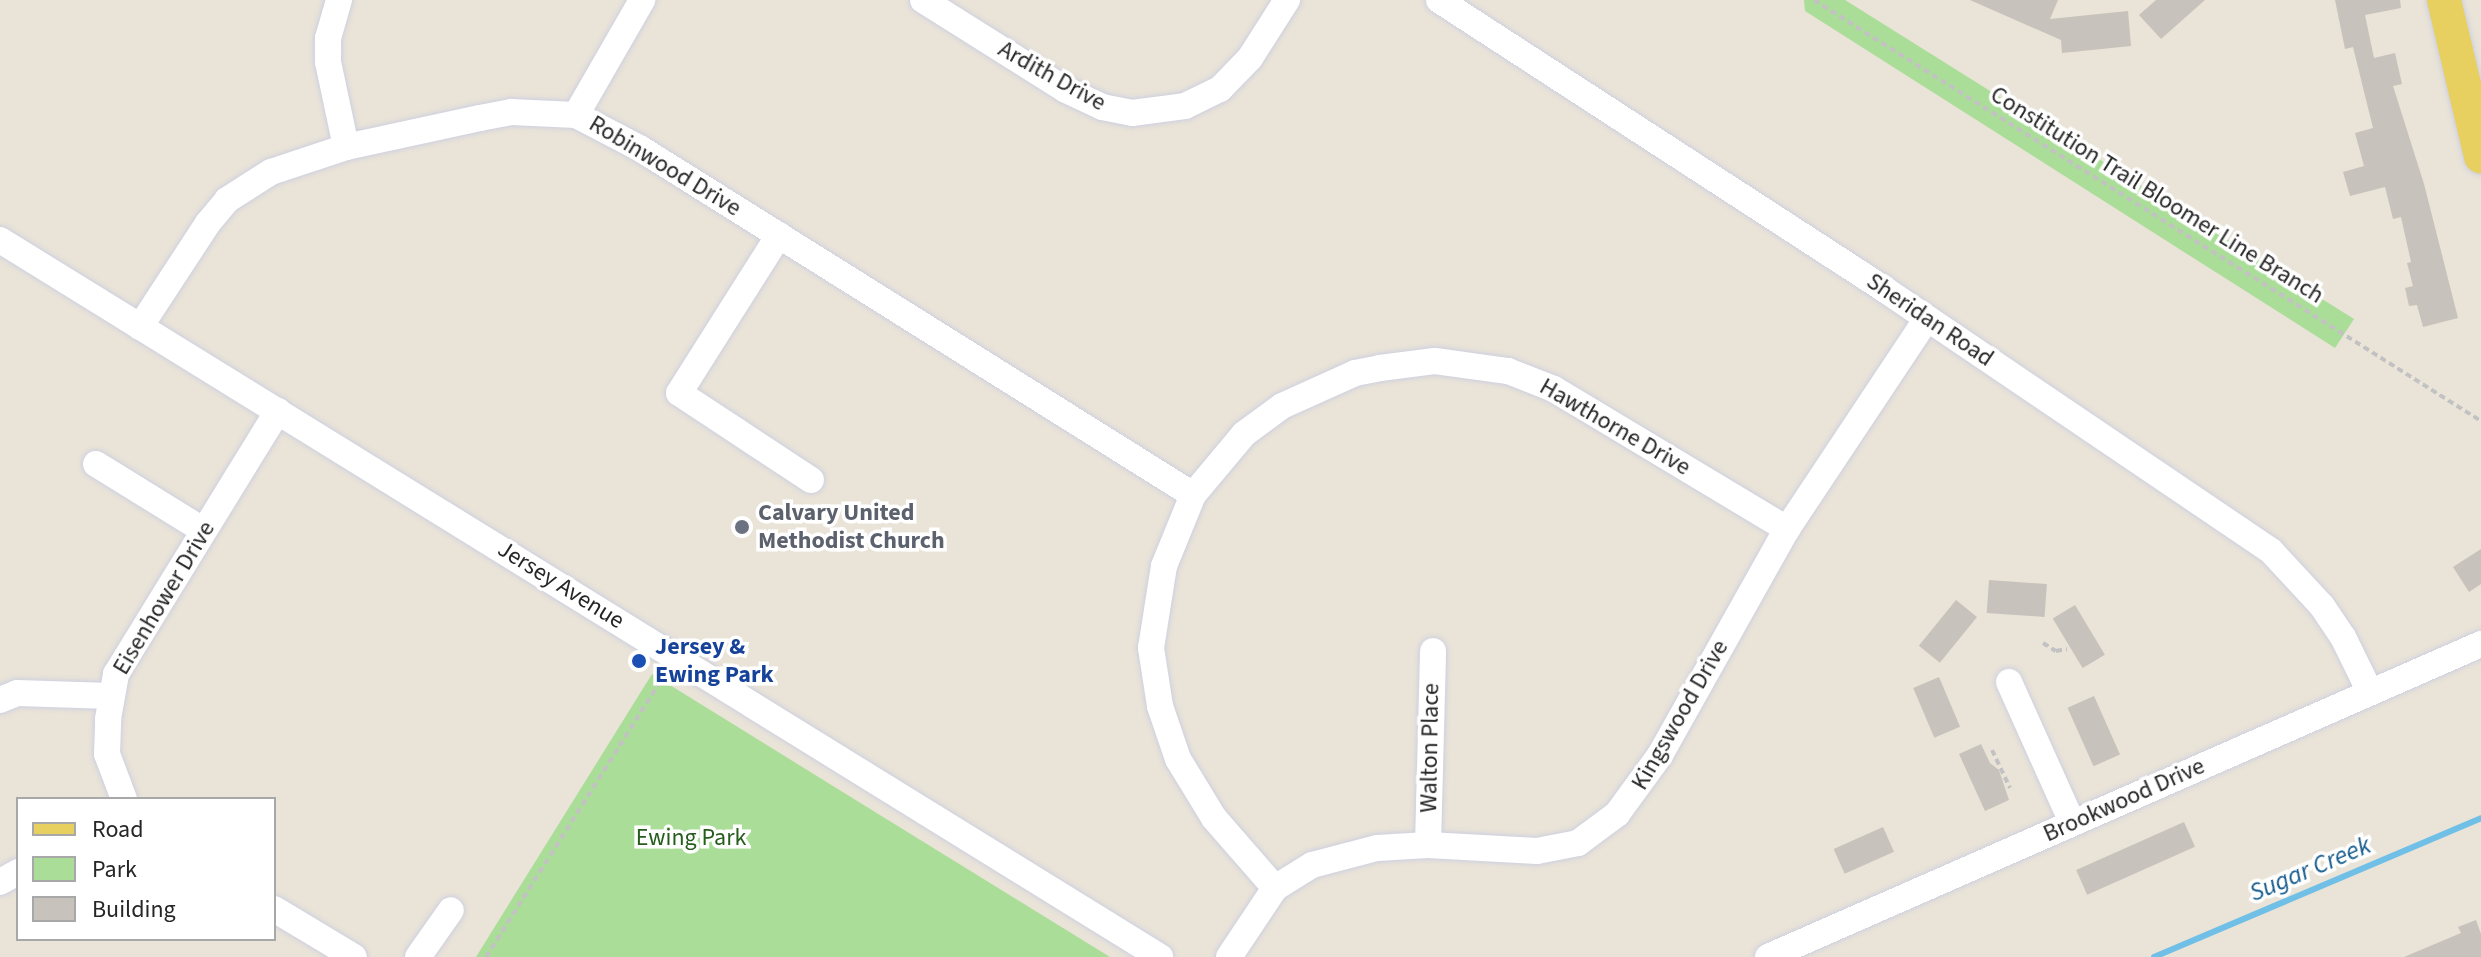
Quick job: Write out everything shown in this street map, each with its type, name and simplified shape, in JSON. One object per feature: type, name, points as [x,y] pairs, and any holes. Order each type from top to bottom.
[{"type":"main road","points":[[2444,0],[2481,157]]},
{"type":"street","points":[[339,0],[328,38],[328,62],[346,147]]},
{"type":"street","points":[[576,115],[642,0]]},
{"type":"street","name":"Ardith Drive","points":[[923,0],[1066,90],[1102,107],[1132,113],[1185,106],[1220,89],[1250,58],[1287,0]]},
{"type":"street","name":"Sheridan Road","points":[[1439,0],[1927,318],[2271,551],[2322,606],[2343,637],[2370,692]]},
{"type":"street","name":"Robinwood Drive","points":[[140,327],[201,233],[227,200],[271,172],[346,147],[511,112],[576,115],[641,149],[1193,495]]},
{"type":"street","points":[[779,235],[679,393],[811,480]]},
{"type":"street","name":"Jersey Avenue","points":[[0,240],[1160,957]]},
{"type":"street","name":"Kingswood Drive","points":[[1229,957],[1275,888],[1296,873],[1353,852],[1428,845],[1537,851],[1578,843],[1604,826],[1635,793],[1660,755],[1787,529],[1927,318]]},
{"type":"street","name":"Hawthorne Drive","points":[[1275,888],[1195,792],[1167,731],[1151,648],[1158,590],[1173,536],[1193,495],[1244,434],[1304,394],[1355,373],[1456,362],[1508,371],[1554,389],[1787,529]]},
{"type":"street","name":"Eisenhower Drive","points":[[123,797],[107,754],[111,696],[128,651],[278,411]]},
{"type":"street","points":[[96,464],[203,530]]},
{"type":"street","name":"Brookwood Drive","points":[[1768,957],[2481,644]]},
{"type":"street","name":"Walton Place","points":[[1428,845],[1433,651]]},
{"type":"street","points":[[2009,682],[2072,822]]},
{"type":"street","points":[[0,700],[17,693],[111,696]]},
{"type":"street","points":[[418,957],[451,910]]},
{"type":"street","points":[[276,911],[317,948],[354,957]]},
{"type":"path","name":"Constitution Trail Bloomer Line Branch","points":[[1814,0],[2481,421]]},
{"type":"path","points":[[2043,643],[2056,651],[2067,649]]},
{"type":"path","points":[[486,957],[663,677]]},
{"type":"path","points":[[1992,750],[2010,788]]},
{"type":"green space","points":[[1804,0],[1845,0],[2354,319],[2335,348],[1805,11]]},
{"type":"green space","name":"Ewing Park","points":[[652,674],[875,812],[1110,957],[476,957]]},
{"type":"building","points":[[1970,0],[2058,0],[2050,19],[2128,11],[2131,46],[2062,53],[2061,40]]},
{"type":"building","points":[[2156,0],[2205,0],[2161,39],[2139,15]]},
{"type":"building","points":[[2335,0],[2400,0],[2401,8],[2365,15],[2374,58],[2395,53],[2402,84],[2393,86],[2424,184],[2458,318],[2423,327],[2417,305],[2409,306],[2405,288],[2413,286],[2407,263],[2411,262],[2401,217],[2393,219],[2385,187],[2350,196],[2343,172],[2364,166],[2355,133],[2373,128],[2353,47],[2345,49]]},
{"type":"building","points":[[2481,549],[2481,584],[2469,592],[2453,567]]},
{"type":"building","points":[[1989,580],[2047,584],[2045,617],[1987,613]]},
{"type":"building","points":[[1956,600],[1977,617],[1940,663],[1919,646]]},
{"type":"building","points":[[2075,605],[2105,655],[2083,668],[2053,618]]},
{"type":"building","points":[[1939,677],[1960,727],[1934,738],[1913,688]]},
{"type":"building","points":[[2094,696],[2120,754],[2094,766],[2068,708]]},
{"type":"building","points":[[1981,744],[1990,763],[1999,770],[2009,800],[1985,811],[1959,754]]},
{"type":"building","points":[[2184,822],[2195,847],[2087,895],[2076,870]]},
{"type":"building","points":[[1883,827],[1894,852],[1845,874],[1834,849]]},
{"type":"building","points":[[2476,920],[2481,934],[2481,957],[2404,957],[2461,933],[2458,927]]},
{"type":"waterway","name":"Sugar Creek","points":[[2154,957],[2481,818]]},
{"type":"place","name":"Calvary United Methodist Church","points":[[742,527]]},
{"type":"place","name":"Jersey & Ewing Park","points":[[639,661]]}]
